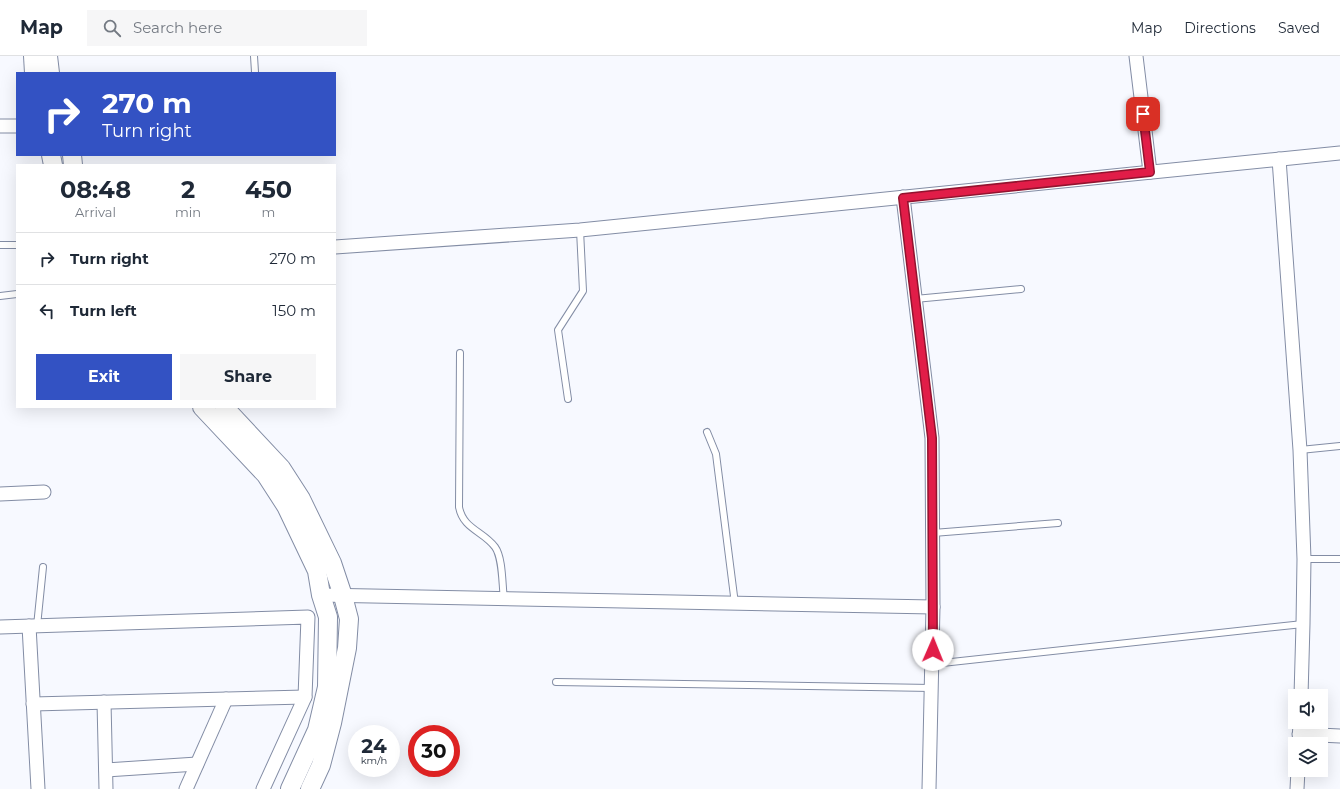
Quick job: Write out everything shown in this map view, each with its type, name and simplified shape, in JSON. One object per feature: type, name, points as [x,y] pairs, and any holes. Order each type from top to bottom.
[{"type":"street","points":[[33,56],[34,72]]},
{"type":"street","points":[[48,56],[50,72]]},
{"type":"street","points":[[1136,56],[1150,172]]},
{"type":"street","points":[[0,126],[16,126]]},
{"type":"street","points":[[336,247],[580,230],[1340,153]]},
{"type":"street","points":[[1279,159],[1300,450],[1304,559],[1301,689]]},
{"type":"street","points":[[903,198],[932,438],[933,664],[929,789]]},
{"type":"street","points":[[203,408],[266,475],[286,506],[317,571],[321,595],[328,617],[327,687],[317,730],[290,789]]},
{"type":"street","points":[[225,408],[281,468],[302,499],[332,564],[349,619],[348,648],[330,730],[321,764],[310,789]]},
{"type":"street","points":[[0,494],[44,492]]},
{"type":"street","points":[[321,595],[933,607]]},
{"type":"street","points":[[0,627],[308,617],[306,697],[263,789]]},
{"type":"street","points":[[33,626],[33,704],[38,789]]},
{"type":"street","points":[[33,704],[306,697]]},
{"type":"street","points":[[186,789],[226,699]]},
{"type":"street","points":[[104,702],[106,789]]},
{"type":"street","points":[[1299,733],[1340,736]]},
{"type":"street","points":[[106,770],[197,764]]},
{"type":"street","points":[[1297,789],[1298,777]]},
{"type":"lane","points":[[254,56],[255,72]]},
{"type":"lane","points":[[568,398],[558,330],[583,291],[580,230]]},
{"type":"lane","points":[[0,245],[16,245]]},
{"type":"lane","points":[[915,299],[1021,289]]},
{"type":"lane","points":[[0,296],[16,294]]},
{"type":"lane","points":[[460,353],[460,515],[465,522],[496,548],[499,558],[504,599]]},
{"type":"lane","points":[[707,432],[716,454],[735,604]]},
{"type":"lane","points":[[1300,450],[1340,446]]},
{"type":"lane","points":[[933,533],[1058,523]]},
{"type":"lane","points":[[1304,559],[1340,559]]},
{"type":"lane","points":[[33,626],[43,567]]},
{"type":"lane","points":[[933,664],[1303,624]]},
{"type":"lane","points":[[556,682],[932,688]]},
{"type":"route","points":[[933,650],[932,438],[903,198],[1150,172],[1143,114]]}]
